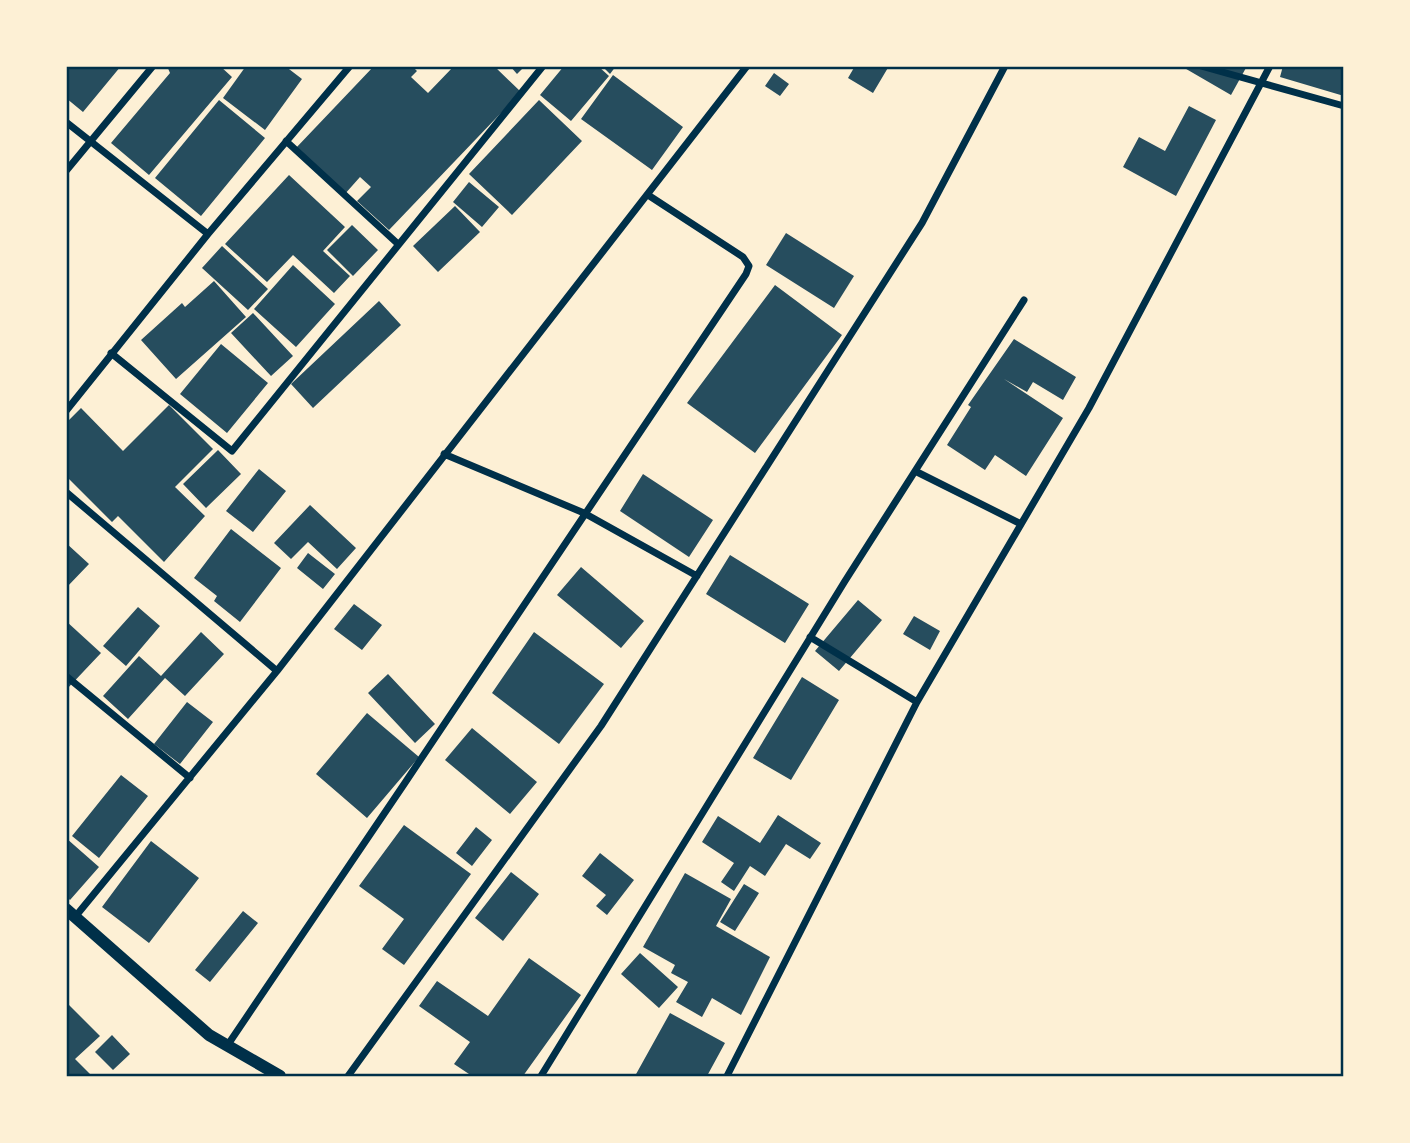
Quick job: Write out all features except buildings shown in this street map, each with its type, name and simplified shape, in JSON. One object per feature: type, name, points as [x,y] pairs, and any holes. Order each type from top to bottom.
[{"type":"street","points":[[66,171],[153,66]]},
{"type":"street","points":[[66,411],[208,234],[350,66]]},
{"type":"street","points":[[111,353],[232,451],[544,66]]},
{"type":"street","points":[[280,1076],[209,1035],[71,913],[190,778],[277,671],[627,216],[648,195],[747,66]]},
{"type":"street","points":[[348,1076],[601,726],[922,223],[1005,66]]},
{"type":"street","points":[[1201,66],[1343,106]]},
{"type":"street","points":[[727,1076],[917,702],[1089,408],[1270,66]]},
{"type":"street","points":[[66,122],[208,234]]},
{"type":"street","points":[[286,141],[398,244]]},
{"type":"street","points":[[227,1046],[403,789],[749,266],[743,257],[648,195]]},
{"type":"street","points":[[541,1076],[810,637],[1024,300]]},
{"type":"street","points":[[444,454],[584,513],[697,576]]},
{"type":"street","points":[[915,471],[1021,524]]},
{"type":"street","points":[[66,492],[277,671]]},
{"type":"street","points":[[810,637],[917,702]]},
{"type":"street","points":[[66,676],[190,778]]}]
